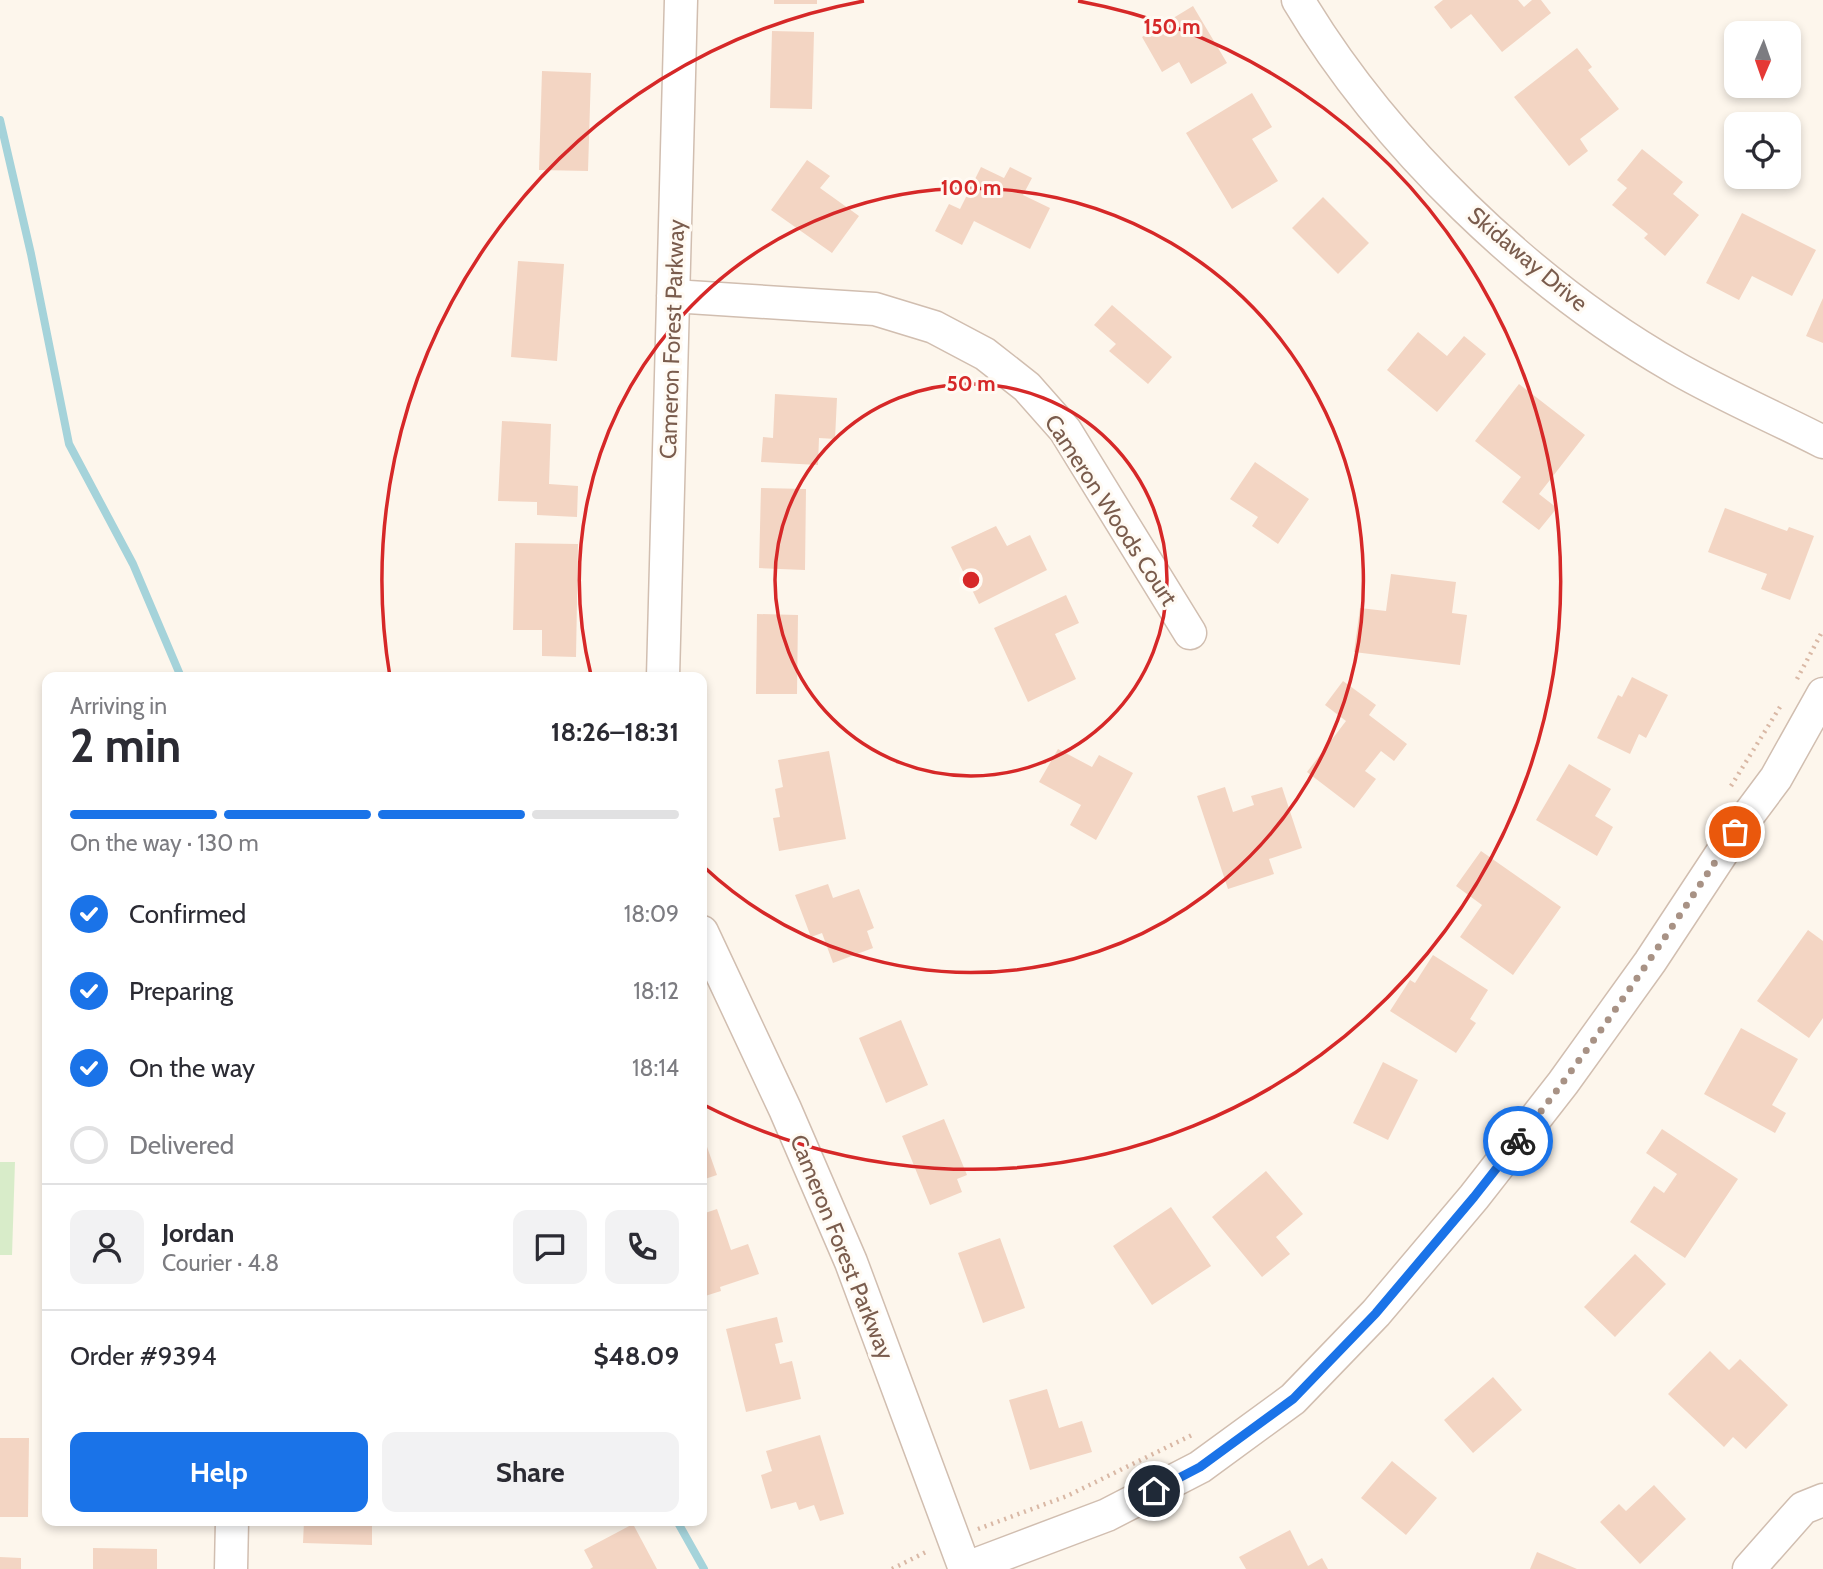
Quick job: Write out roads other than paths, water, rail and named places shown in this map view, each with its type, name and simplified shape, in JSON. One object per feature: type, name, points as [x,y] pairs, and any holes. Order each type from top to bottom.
[{"type":"street","name":"Cameron Forest Parkway","points":[[663,672],[681,0]]},
{"type":"street","name":"Skidaway Drive","points":[[1298,0],[1367,99],[1437,179],[1514,252],[1593,314],[1675,368],[1823,442]]},
{"type":"street","name":"Cameron Woods Court","points":[[673,296],[875,309],[934,327],[985,354],[1027,387],[1065,430],[1190,633]]},
{"type":"street","points":[[965,1569],[1107,1515],[1200,1467],[1293,1399],[1376,1313],[1474,1197],[1563,1083],[1650,962],[1735,832],[1776,778],[1808,690]]},
{"type":"street","name":"Cameron Forest Parkway","points":[[707,943],[785,1109],[851,1262],[965,1569]]},
{"type":"street","points":[[1749,1569],[1803,1508],[1823,1500]]},
{"type":"street","points":[[231,1569],[232,1526]]},
{"type":"waterway","points":[[0,120],[31,254],[69,444],[133,564],[179,672]]},
{"type":"waterway","points":[[680,1526],[704,1569]]}]
